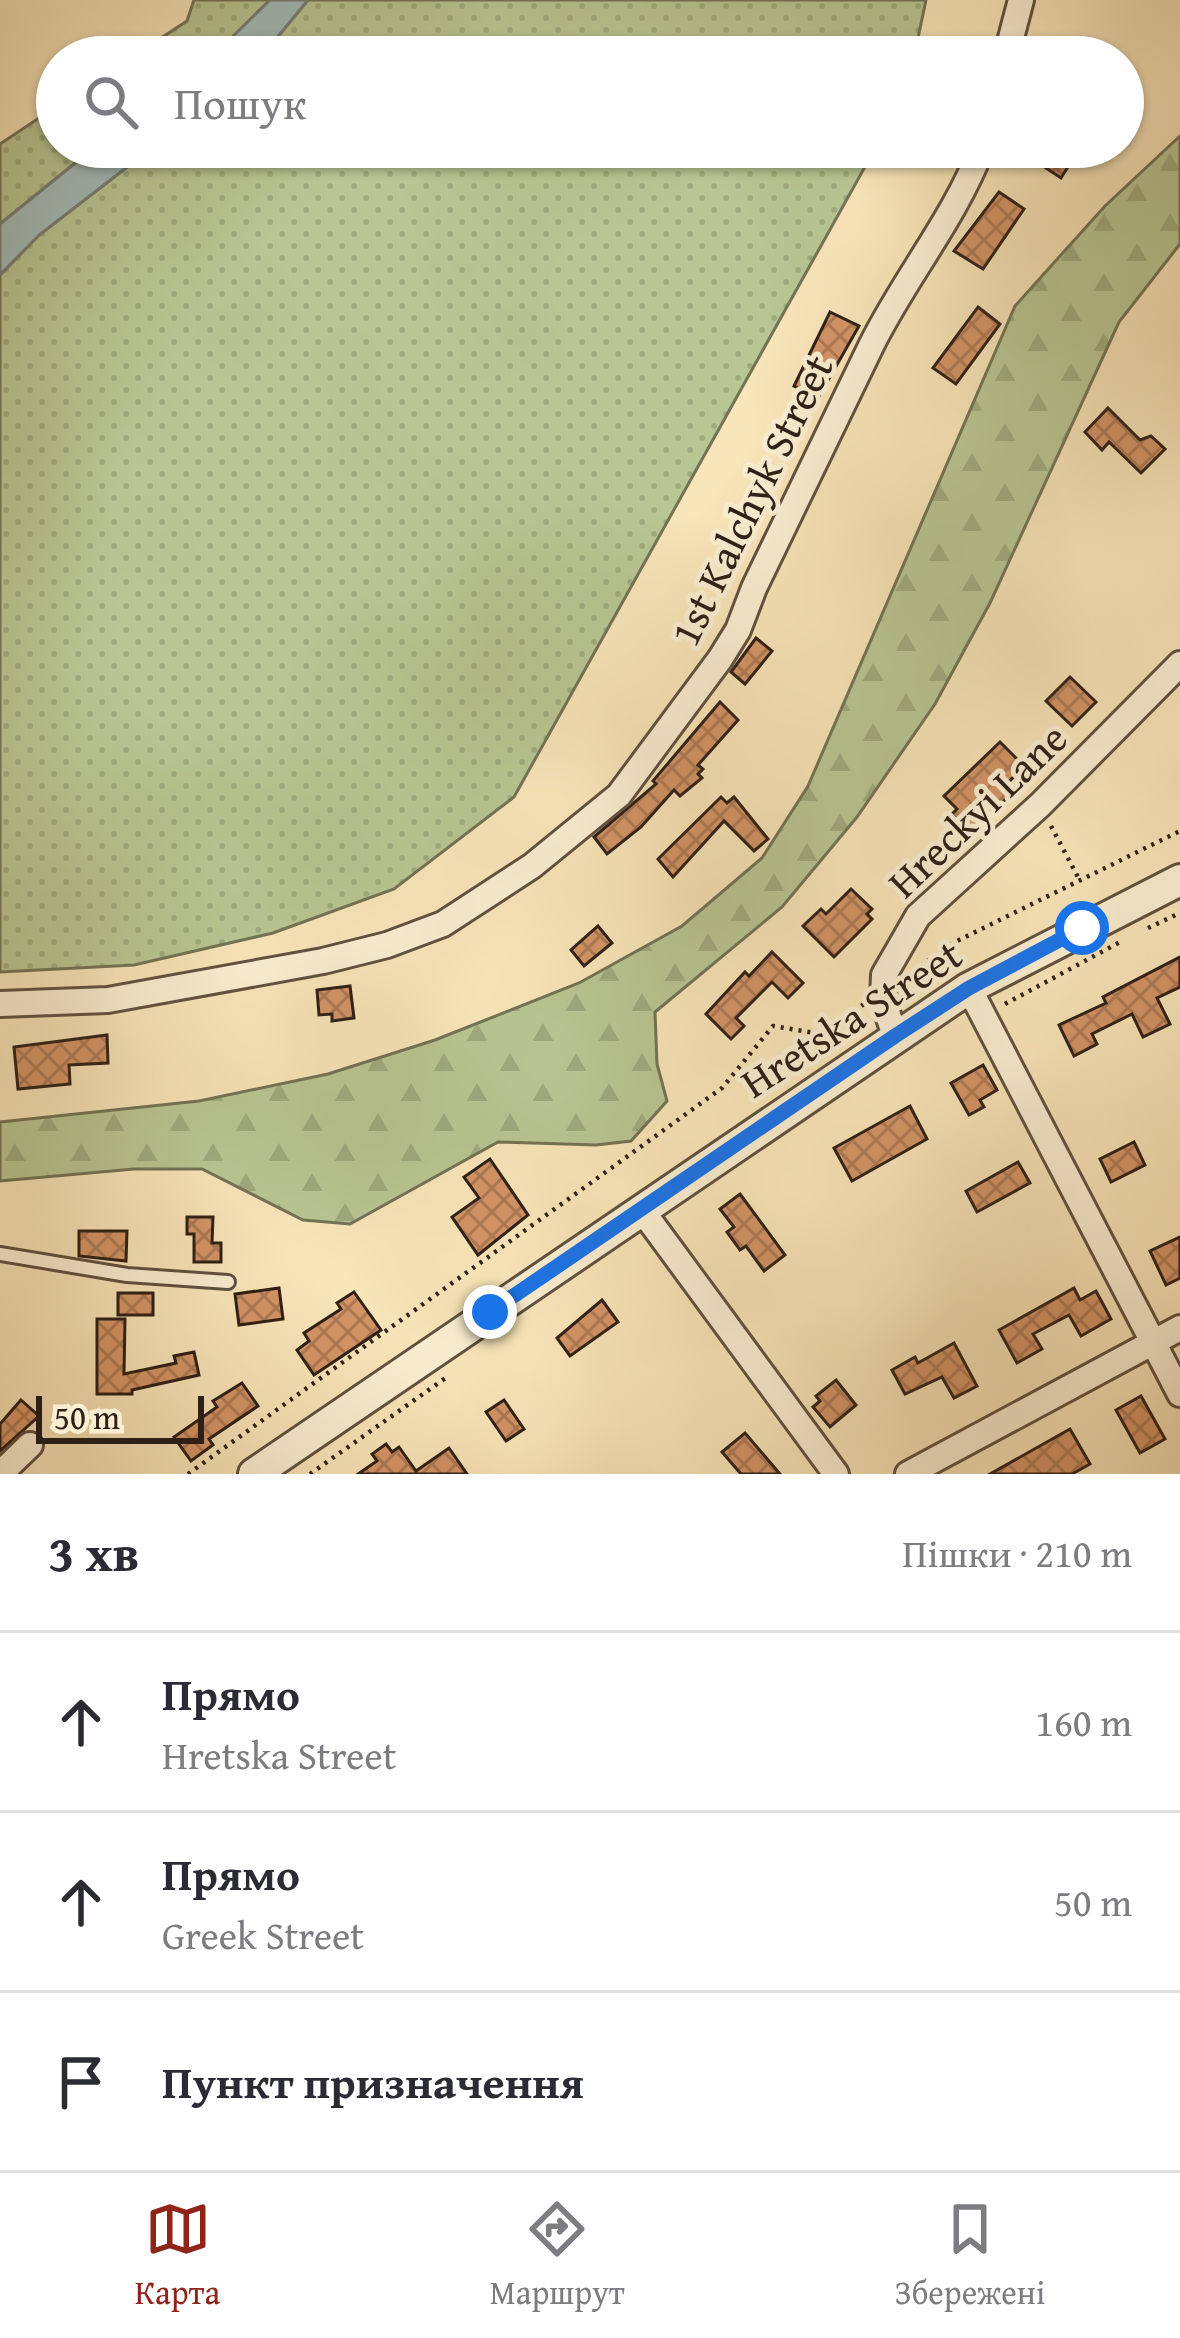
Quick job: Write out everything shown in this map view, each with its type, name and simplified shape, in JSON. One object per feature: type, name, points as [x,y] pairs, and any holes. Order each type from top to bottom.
[{"type":"street","points":[[1012,36],[1021,0]]},
{"type":"street","name":"1st Kalchyk Street","points":[[0,1004],[108,1000],[323,961],[422,933],[469,909],[532,866],[619,795],[695,696],[738,630],[892,304],[942,231],[972,168]]},
{"type":"street","name":"Hreckyi Lane","points":[[883,991],[884,975],[919,916],[1040,805],[1180,664]]},
{"type":"street","name":"Hretska Street","points":[[254,1474],[895,1036],[976,1002],[1180,880]]},
{"type":"street","points":[[883,991],[895,1036]]},
{"type":"street","points":[[976,1002],[1180,1394]]},
{"type":"street","points":[[640,1209],[836,1474]]},
{"type":"street","points":[[908,1474],[1180,1328]]},
{"type":"street","points":[[0,1474],[30,1445]]},
{"type":"lane","points":[[0,1254],[127,1275],[228,1282]]},
{"type":"path","points":[[1040,805],[1078,879]]},
{"type":"path","points":[[188,1474],[722,1088],[773,1026],[820,1034],[957,941],[1180,831]]},
{"type":"path","points":[[976,1002],[1180,913]]},
{"type":"green space","points":[[194,0],[270,0],[233,36],[164,36],[187,21]]},
{"type":"green space","points":[[308,0],[926,0],[918,36],[278,36]]},
{"type":"green space","points":[[36,120],[36,168],[69,168],[0,224],[0,144]]},
{"type":"green space","points":[[1180,136],[1180,244],[1119,322],[990,603],[935,704],[857,817],[782,907],[655,1012],[657,1064],[667,1101],[631,1141],[596,1145],[498,1142],[350,1224],[303,1220],[202,1169],[134,1169],[0,1181],[0,1122],[199,1101],[328,1074],[435,1040],[579,983],[682,926],[762,858],[808,786],[1015,306],[1105,206]]},
{"type":"green space","points":[[126,168],[864,168],[514,797],[394,889],[273,933],[134,965],[0,972],[0,275],[39,235]]},
{"type":"water","points":[[270,0],[308,0],[278,36],[233,36]]},
{"type":"water","points":[[69,168],[126,168],[39,235],[0,275],[0,224]]},
{"type":"building","points":[[1046,168],[1067,168],[1061,178]]},
{"type":"building","points":[[999,192],[1024,209],[983,269],[954,251]]},
{"type":"building","points":[[978,307],[1000,324],[956,384],[933,368]]},
{"type":"building","points":[[830,312],[859,326],[818,398],[794,386]]},
{"type":"building","points":[[1108,408],[1140,440],[1151,436],[1165,449],[1141,473],[1109,442],[1102,450],[1085,432]]},
{"type":"building","points":[[756,638],[772,651],[745,684],[731,672]]},
{"type":"building","points":[[1070,677],[1096,702],[1072,726],[1046,701]]},
{"type":"building","points":[[720,702],[738,720],[698,765],[703,769],[698,774],[702,778],[680,796],[674,790],[641,827],[607,854],[594,837],[656,784],[653,781]]},
{"type":"building","points":[[1000,742],[1024,766],[1003,788],[1010,795],[970,833],[952,814],[957,809],[944,796]]},
{"type":"building","points":[[721,797],[727,803],[734,797],[768,839],[754,851],[724,821],[673,877],[658,859]]},
{"type":"building","points":[[851,889],[872,909],[867,914],[872,919],[834,957],[803,926],[821,909],[826,914]]},
{"type":"building","points":[[598,926],[612,943],[584,966],[571,950]]},
{"type":"building","points":[[772,952],[803,983],[788,998],[772,982],[736,1018],[744,1026],[731,1039],[706,1014],[745,972],[749,976]]},
{"type":"building","points":[[1180,957],[1180,987],[1157,998],[1170,1024],[1143,1037],[1132,1014],[1092,1034],[1097,1044],[1074,1056],[1059,1025],[1106,1003],[1103,997]]},
{"type":"building","points":[[350,986],[354,1018],[332,1021],[332,1014],[319,1015],[317,990]]},
{"type":"building","points":[[107,1035],[108,1063],[69,1065],[70,1084],[18,1089],[14,1047]]},
{"type":"building","points":[[983,1065],[997,1090],[980,1100],[984,1107],[969,1115],[951,1083]]},
{"type":"building","points":[[910,1106],[927,1139],[852,1181],[834,1148]]},
{"type":"building","points":[[1134,1142],[1145,1165],[1111,1182],[1100,1159]]},
{"type":"building","points":[[490,1159],[528,1215],[478,1255],[452,1217],[479,1198],[464,1177]]},
{"type":"building","points":[[1018,1162],[1030,1183],[977,1212],[966,1191]]},
{"type":"building","points":[[740,1194],[785,1255],[764,1271],[746,1246],[740,1250],[727,1232],[734,1227],[720,1209]]},
{"type":"building","points":[[187,1217],[213,1217],[212,1243],[221,1243],[221,1262],[194,1262],[194,1234],[187,1234]]},
{"type":"building","points":[[79,1231],[127,1231],[126,1261],[79,1256]]},
{"type":"building","points":[[1180,1237],[1180,1278],[1166,1285],[1150,1251]]},
{"type":"building","points":[[279,1288],[283,1319],[239,1325],[235,1294]]},
{"type":"building","points":[[1074,1288],[1080,1300],[1096,1291],[1111,1319],[1081,1336],[1069,1315],[1033,1334],[1042,1349],[1017,1363],[999,1330]]},
{"type":"building","points":[[354,1292],[381,1330],[314,1375],[297,1350],[309,1341],[304,1333],[341,1309],[337,1303]]},
{"type":"building","points":[[118,1293],[153,1293],[153,1315],[118,1315]]},
{"type":"building","points":[[602,1300],[618,1322],[570,1356],[557,1338]]},
{"type":"building","points":[[97,1319],[125,1319],[124,1374],[176,1363],[174,1356],[194,1352],[199,1375],[132,1390],[132,1394],[97,1394]]},
{"type":"building","points":[[954,1343],[977,1386],[954,1398],[942,1377],[905,1394],[892,1370],[915,1357],[918,1363]]},
{"type":"building","points":[[836,1380],[856,1405],[830,1427],[813,1407],[820,1401],[816,1396]]},
{"type":"building","points":[[242,1383],[258,1406],[209,1439],[213,1445],[191,1461],[174,1437],[217,1407],[213,1401]]},
{"type":"building","points":[[1141,1396],[1165,1439],[1140,1453],[1116,1410]]},
{"type":"building","points":[[21,1400],[39,1416],[0,1451],[0,1424]]},
{"type":"building","points":[[504,1400],[524,1429],[506,1441],[486,1412]]},
{"type":"building","points":[[1070,1429],[1090,1464],[1072,1474],[990,1474]]},
{"type":"building","points":[[745,1433],[780,1474],[741,1474],[722,1452]]},
{"type":"building","points":[[386,1444],[392,1452],[399,1447],[416,1471],[449,1448],[467,1474],[358,1474],[377,1461],[372,1454]]},
{"type":"route","points":[[490,1312],[969,988],[1082,928]]}]
